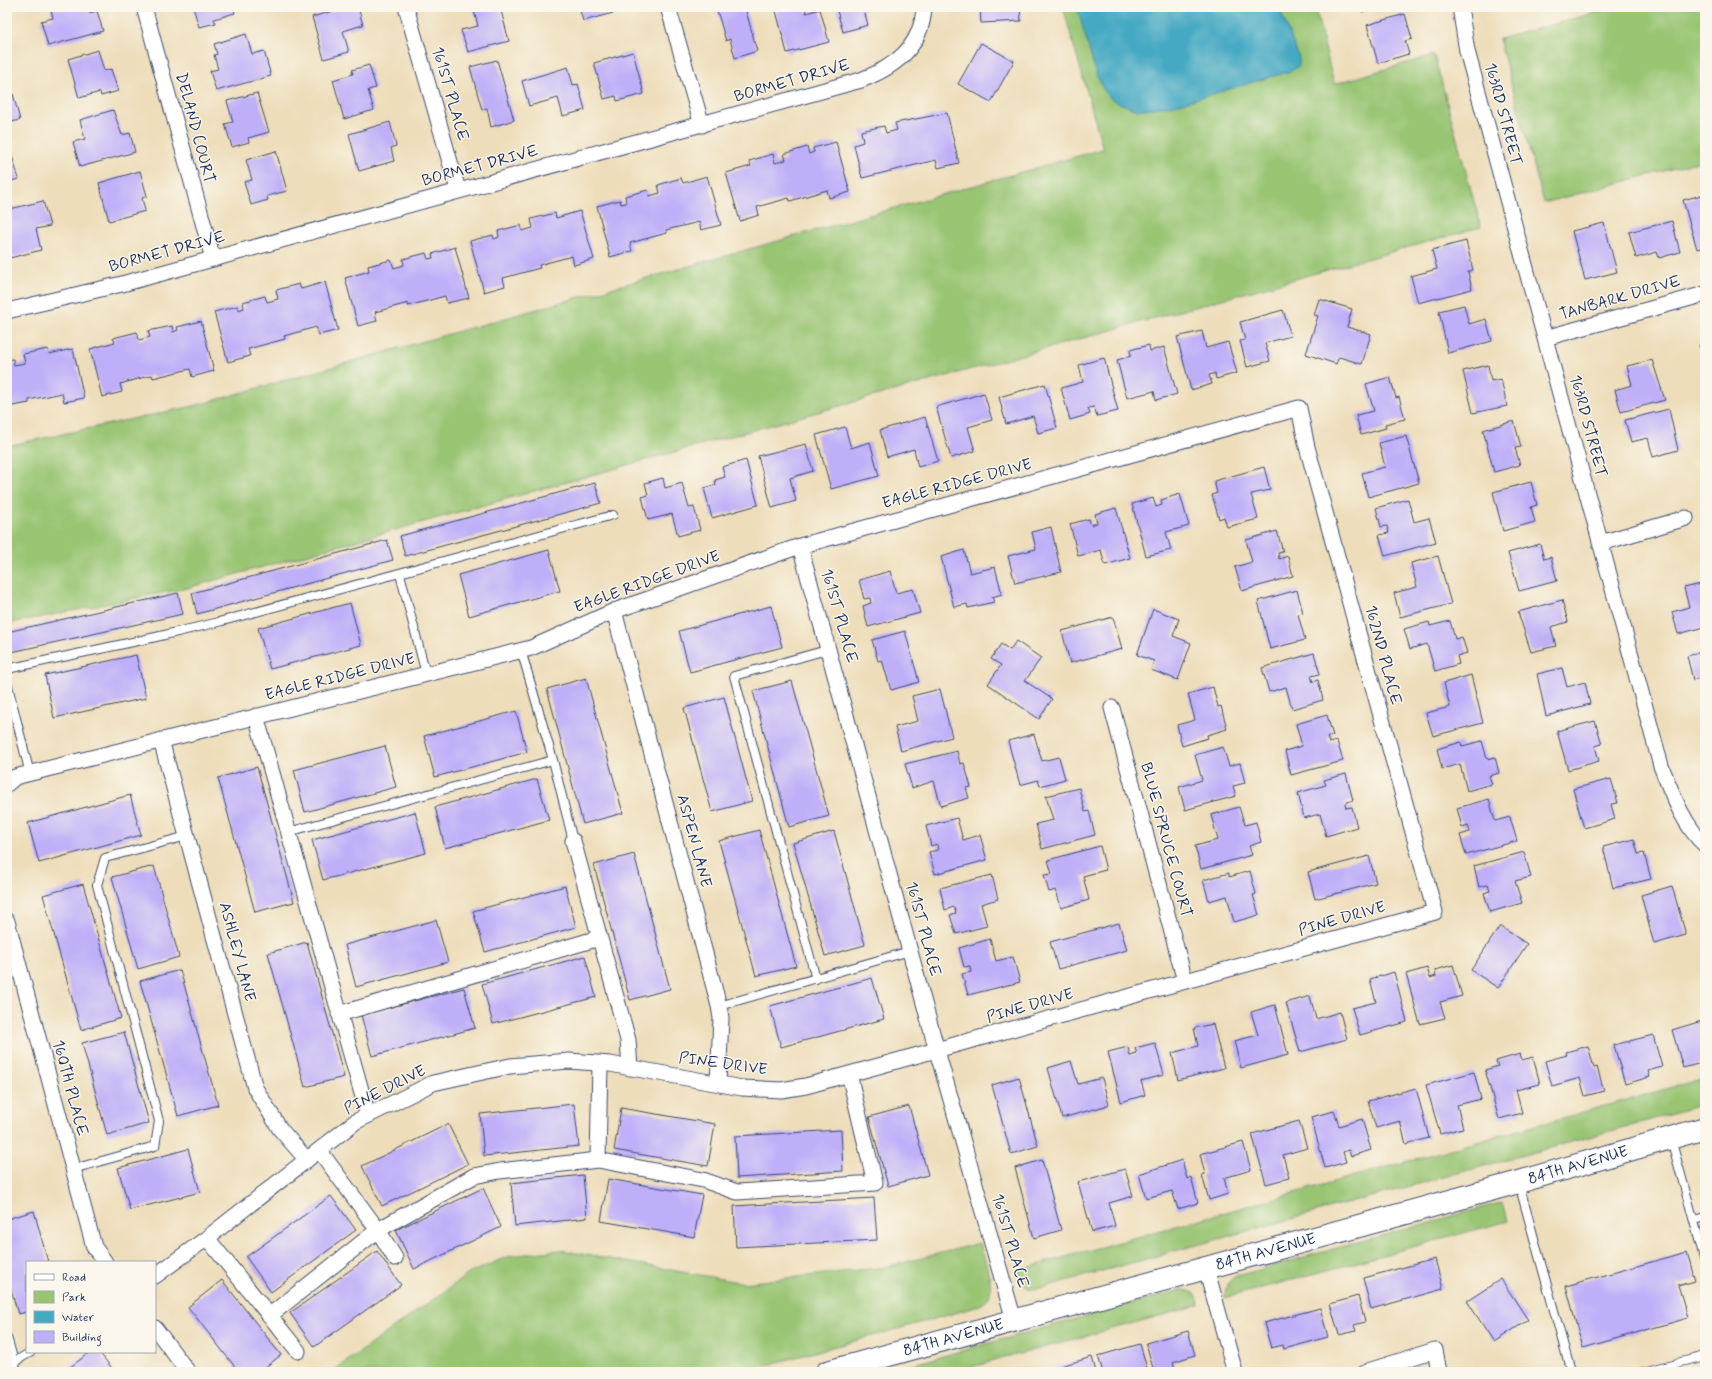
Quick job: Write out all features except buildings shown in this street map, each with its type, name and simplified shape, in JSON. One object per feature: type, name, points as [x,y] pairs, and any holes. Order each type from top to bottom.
[{"type":"street","name":"DELAND COURT","points":[[144,7],[213,259]]},
{"type":"street","name":"161ST PLACE","points":[[406,7],[458,190]]},
{"type":"street","points":[[668,7],[702,125]]},
{"type":"street","name":"BORMET DRIVE","points":[[7,310],[122,284],[458,190],[702,125],[861,80],[878,74],[895,63],[908,51],[918,34],[924,17],[924,7]]},
{"type":"street","name":"163RD STREET","points":[[1460,7],[1467,51],[1661,766],[1675,799],[1691,829],[1695,836],[1705,845]]},
{"type":"street","name":"TANBARK DRIVE","points":[[1545,338],[1705,294]]},
{"type":"street","name":"EAGLE RIDGE DRIVE","points":[[7,784],[14,777],[531,648],[614,611],[800,546],[1298,408]]},
{"type":"street","name":"162ND PLACE","points":[[1298,408],[1307,448],[1434,912]]},
{"type":"street","points":[[1601,543],[1686,518]]},
{"type":"street","name":"161ST PLACE","points":[[800,546],[830,649],[937,1051],[1014,1320]]},
{"type":"street","name":"ASPEN LANE","points":[[614,611],[719,1006],[721,1018],[718,1083]]},
{"type":"street","name":"BLUE SPRUCE COURT","points":[[1112,708],[1185,981]]},
{"type":"street","points":[[256,716],[368,1115]]},
{"type":"street","name":"ASHLEY LANE","points":[[161,740],[255,1088],[280,1129],[307,1160]]},
{"type":"street","points":[[573,841],[628,1040],[630,1068]]},
{"type":"street","name":"PINE DRIVE","points":[[156,1275],[207,1238],[354,1122],[433,1083],[510,1066],[569,1061],[600,1063],[742,1088],[781,1090],[806,1086],[937,1051],[1434,912]]},
{"type":"street","name":"160TH PLACE","points":[[7,921],[11,952],[94,1247],[104,1261]]},
{"type":"street","points":[[339,1014],[599,938]]},
{"type":"street","points":[[598,1160],[600,1063]]},
{"type":"street","points":[[269,1316],[378,1230],[474,1176],[500,1171],[598,1160],[703,1180],[737,1192],[875,1183],[849,1074]]},
{"type":"street","name":"84TH AVENUE","points":[[826,1372],[1519,1182],[1705,1128]]},
{"type":"street","points":[[319,1150],[378,1230],[395,1258]]},
{"type":"street","points":[[207,1238],[298,1351]]},
{"type":"street","points":[[1206,1268],[1235,1372]]},
{"type":"street","points":[[156,1329],[188,1372]]},
{"type":"street","points":[[1365,1372],[1435,1350],[1438,1372]]},
{"type":"lane","points":[[7,669],[156,638],[613,516]]},
{"type":"lane","points":[[400,574],[426,674]]},
{"type":"lane","points":[[816,979],[734,676],[830,649]]},
{"type":"lane","points":[[521,650],[553,760],[573,841]]},
{"type":"lane","points":[[7,682],[30,774]]},
{"type":"lane","points":[[288,832],[553,760]]},
{"type":"lane","points":[[73,1169],[156,1146],[160,1121],[97,885],[105,858],[187,836]]},
{"type":"lane","points":[[719,1006],[910,951]]},
{"type":"lane","points":[[1671,1138],[1705,1262]]},
{"type":"lane","points":[[1519,1182],[1571,1372]]},
{"type":"lane","points":[[1694,1220],[1705,1217]]},
{"type":"lane","points":[[7,1337],[17,1372]]},
{"type":"lane","points":[[14,1362],[29,1353]]},
{"type":"lane","points":[[1642,1372],[1705,1356]]},
{"type":"green space","points":[[1063,7],[1315,7],[1334,84],[1434,55],[1481,227],[187,588],[7,624],[7,446],[198,405],[1103,149]]},
{"type":"green space","points":[[1616,7],[1705,7],[1705,160],[1544,203],[1499,39]]},
{"type":"green space","points":[[1705,1078],[1705,1105],[1037,1289],[1027,1288],[1022,1282],[1019,1270]]},
{"type":"green space","points":[[1503,1202],[1508,1221],[1225,1298],[1227,1285],[1230,1280],[1236,1276]]},
{"type":"green space","points":[[980,1243],[991,1287],[988,1298],[981,1304],[966,1310],[742,1372],[332,1372],[470,1273],[509,1256],[560,1250],[744,1283],[886,1267]]},
{"type":"green space","points":[[1181,1290],[1194,1293],[1200,1305],[953,1372],[885,1372]]},
{"type":"water","points":[[1077,7],[1279,7],[1299,58],[1299,66],[1291,71],[1175,105],[1137,110],[1116,102],[1108,96],[1103,89],[1096,74]]}]
